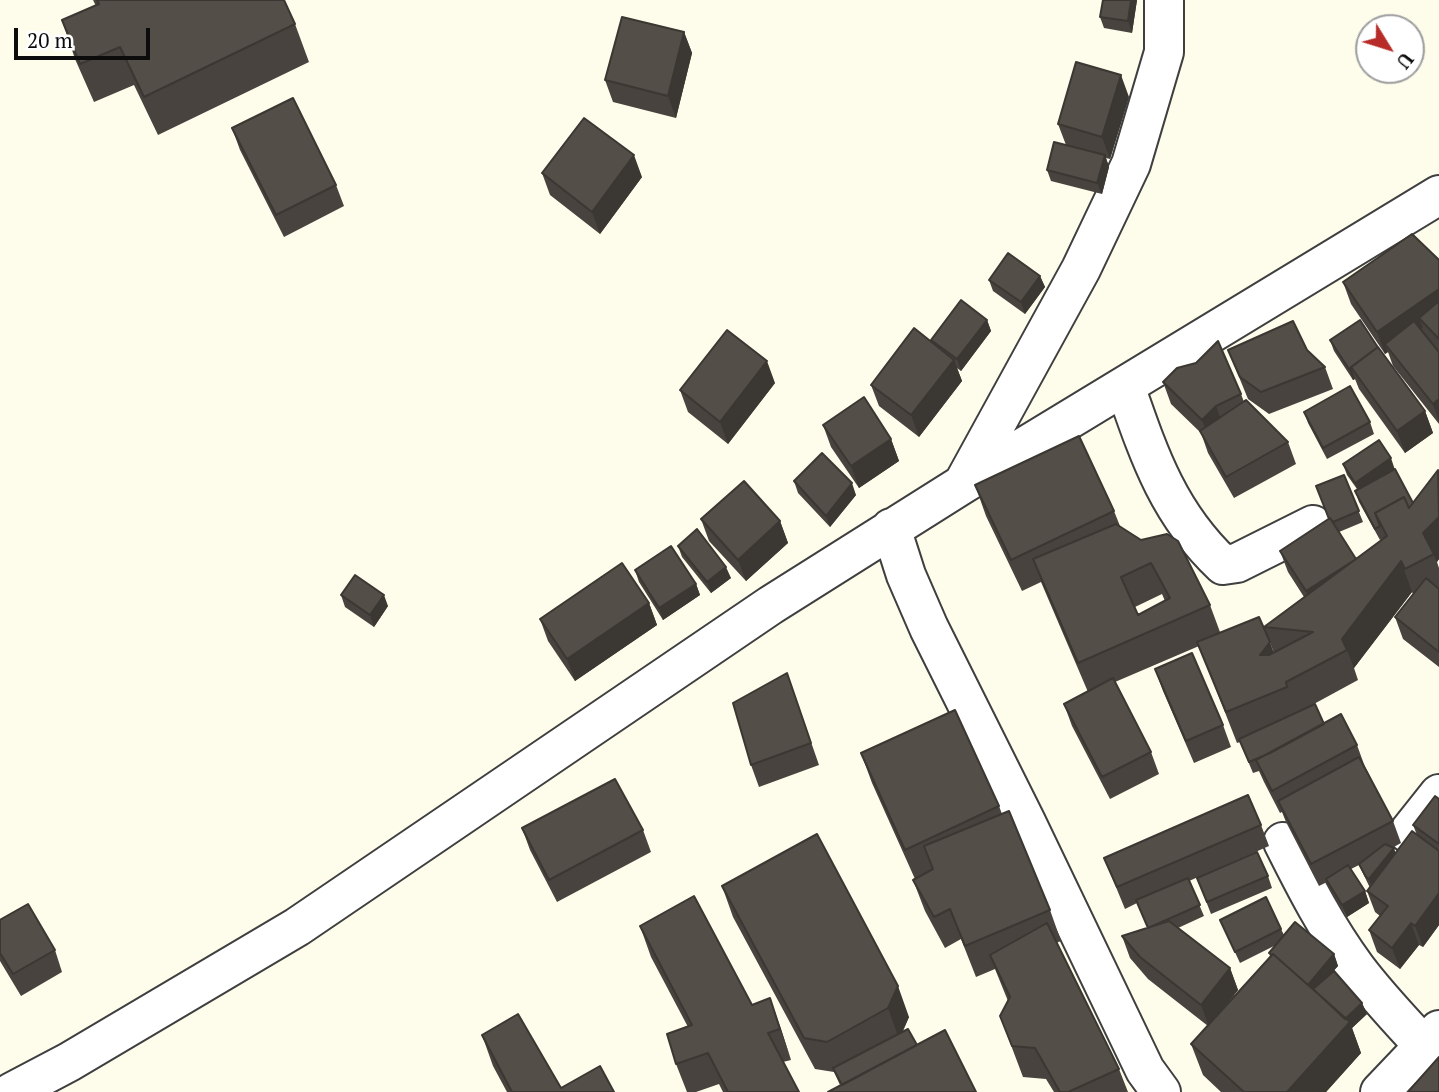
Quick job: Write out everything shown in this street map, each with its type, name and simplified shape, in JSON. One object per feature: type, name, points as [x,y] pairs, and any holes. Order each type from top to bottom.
[{"type":"street","points":[[963,484],[1081,269],[1131,164],[1164,52],[1164,0]]},
{"type":"street","points":[[12,1092],[69,1062],[298,927],[771,605],[891,528],[1439,195]]},
{"type":"street","points":[[1125,386],[1145,444],[1172,503],[1192,531],[1223,565],[1241,573],[1314,524]]},
{"type":"street","points":[[891,528],[906,575],[929,628],[1145,1070],[1161,1092]]},
{"type":"street","points":[[1408,833],[1439,794]]},
{"type":"street","points":[[1283,842],[1316,908],[1357,969],[1431,1038],[1380,1092]]},
{"type":"building","points":[[97,0],[284,0],[295,24],[144,97],[120,47],[80,64],[62,20],[99,4]]},
{"type":"building","points":[[1103,0],[1131,0],[1128,21],[1100,17]]},
{"type":"building","points":[[622,17],[684,32],[668,96],[605,80]]},
{"type":"building","points":[[1076,62],[1121,75],[1102,137],[1058,124]]},
{"type":"building","points":[[293,98],[336,185],[276,215],[232,128]]},
{"type":"building","points":[[584,118],[634,155],[592,212],[542,173]]},
{"type":"building","points":[[1054,142],[1105,155],[1097,183],[1047,170]]},
{"type":"building","points":[[1412,234],[1439,260],[1439,289],[1377,332],[1343,282]]},
{"type":"building","points":[[1008,253],[1040,276],[1021,302],[989,280]]},
{"type":"building","points":[[961,300],[987,320],[957,359],[931,340]]},
{"type":"building","points":[[1439,301],[1439,339],[1419,318]]},
{"type":"building","points":[[1360,320],[1378,347],[1349,369],[1330,340]]},
{"type":"building","points":[[1293,321],[1307,350],[1325,367],[1261,392],[1240,377],[1228,350]]},
{"type":"building","points":[[1414,321],[1439,352],[1439,399],[1433,404],[1385,344]]},
{"type":"building","points":[[914,328],[954,360],[911,415],[871,385]]},
{"type":"building","points":[[727,330],[767,361],[720,422],[680,390]]},
{"type":"building","points":[[1218,341],[1241,394],[1216,406],[1202,420],[1163,382],[1177,368],[1196,363]]},
{"type":"building","points":[[1378,347],[1425,411],[1397,431],[1351,367]]},
{"type":"building","points":[[1350,386],[1370,422],[1323,448],[1304,412]]},
{"type":"building","points":[[864,397],[891,439],[851,466],[823,425]]},
{"type":"building","points":[[1246,400],[1288,442],[1226,477],[1200,431]]},
{"type":"building","points":[[1079,436],[1114,511],[1011,560],[975,485]]},
{"type":"building","points":[[1379,440],[1391,458],[1355,483],[1343,464]]},
{"type":"building","points":[[822,453],[852,483],[826,516],[794,481]]},
{"type":"building","points":[[1395,469],[1413,503],[1409,508],[1404,497],[1375,513],[1380,526],[1375,529],[1355,491]]},
{"type":"building","points":[[1438,470],[1439,517],[1423,533],[1434,554],[1405,569],[1401,561],[1342,639],[1347,650],[1286,682],[1287,687],[1226,712],[1197,642],[1259,617],[1270,642],[1260,655],[1269,655],[1313,632],[1264,627],[1387,536],[1375,513],[1404,497],[1409,508]]},
{"type":"building","points":[[1344,475],[1359,511],[1333,522],[1329,519],[1316,486]]},
{"type":"building","points":[[744,481],[780,521],[738,560],[701,519]]},
{"type":"building","points":[[1330,518],[1356,559],[1306,591],[1280,551]]},
{"type":"building","points":[[1116,524],[1141,540],[1167,534],[1178,541],[1210,605],[1078,663],[1033,559]],"holes":[[[1151,563],[1170,598],[1138,615],[1121,577]]]},
{"type":"building","points":[[697,529],[726,567],[707,582],[678,546]]},
{"type":"building","points":[[671,546],[696,584],[659,608],[635,570]]},
{"type":"building","points":[[622,563],[649,603],[567,659],[540,619]]},
{"type":"building","points":[[355,575],[384,595],[370,615],[341,595]]},
{"type":"building","points":[[1426,578],[1439,589],[1439,652],[1395,617]]},
{"type":"building","points":[[1192,653],[1223,725],[1186,741],[1155,669]]},
{"type":"building","points":[[787,673],[811,743],[751,765],[733,703]]},
{"type":"building","points":[[1113,678],[1151,752],[1102,777],[1064,704]]},
{"type":"building","points":[[1315,704],[1324,724],[1249,762],[1239,739]]},
{"type":"building","points":[[955,710],[999,806],[905,850],[861,753]]},
{"type":"building","points":[[1341,714],[1357,745],[1272,791],[1256,760]]},
{"type":"building","points":[[1359,757],[1393,821],[1311,864],[1278,801]]},
{"type":"building","points":[[615,779],[643,830],[549,880],[522,828]]},
{"type":"building","points":[[1248,795],[1261,825],[1117,887],[1104,858]]},
{"type":"building","points":[[1435,796],[1439,799],[1439,844],[1413,825]]},
{"type":"building","points":[[1009,811],[1050,910],[965,946],[950,909],[934,917],[913,880],[933,869],[924,846]]},
{"type":"building","points":[[1412,831],[1439,851],[1439,893],[1415,926],[1411,923],[1392,948],[1369,930],[1388,906],[1367,891]]},
{"type":"building","points":[[817,834],[898,986],[888,1008],[827,1042],[804,1038],[722,886]]},
{"type":"building","points":[[1385,844],[1394,848],[1369,879],[1359,864]]},
{"type":"building","points":[[1257,852],[1268,876],[1207,902],[1197,878]]},
{"type":"building","points":[[1348,865],[1365,891],[1342,905],[1326,879]]},
{"type":"building","points":[[1188,878],[1200,905],[1148,928],[1136,900]]},
{"type":"building","points":[[694,896],[752,1005],[770,998],[780,1029],[768,1033],[799,1092],[728,1092],[708,1053],[676,1064],[667,1034],[692,1025],[640,926]]},
{"type":"building","points":[[1266,897],[1281,929],[1235,952],[1220,920]]},
{"type":"building","points":[[28,904],[55,950],[13,974],[0,953],[0,920]]},
{"type":"building","points":[[1169,921],[1230,968],[1201,1005],[1140,957],[1122,936]]},
{"type":"building","points":[[1295,922],[1334,954],[1308,985],[1269,953]]},
{"type":"building","points":[[1047,923],[1119,1069],[1068,1092],[1060,1092],[1035,1048],[1012,1046],[1000,1016],[1010,997],[990,955]]},
{"type":"building","points":[[1273,954],[1350,1022],[1287,1092],[1244,1092],[1191,1044]]},
{"type":"building","points":[[1334,971],[1362,1003],[1345,1019],[1313,989]]},
{"type":"building","points":[[518,1014],[561,1088],[600,1066],[614,1092],[512,1092],[482,1035]]},
{"type":"building","points":[[908,1029],[917,1045],[842,1085],[833,1068]]},
{"type":"building","points":[[945,1030],[976,1092],[828,1092]]},
{"type":"building","points":[[1439,1057],[1439,1092],[1408,1092]]}]
